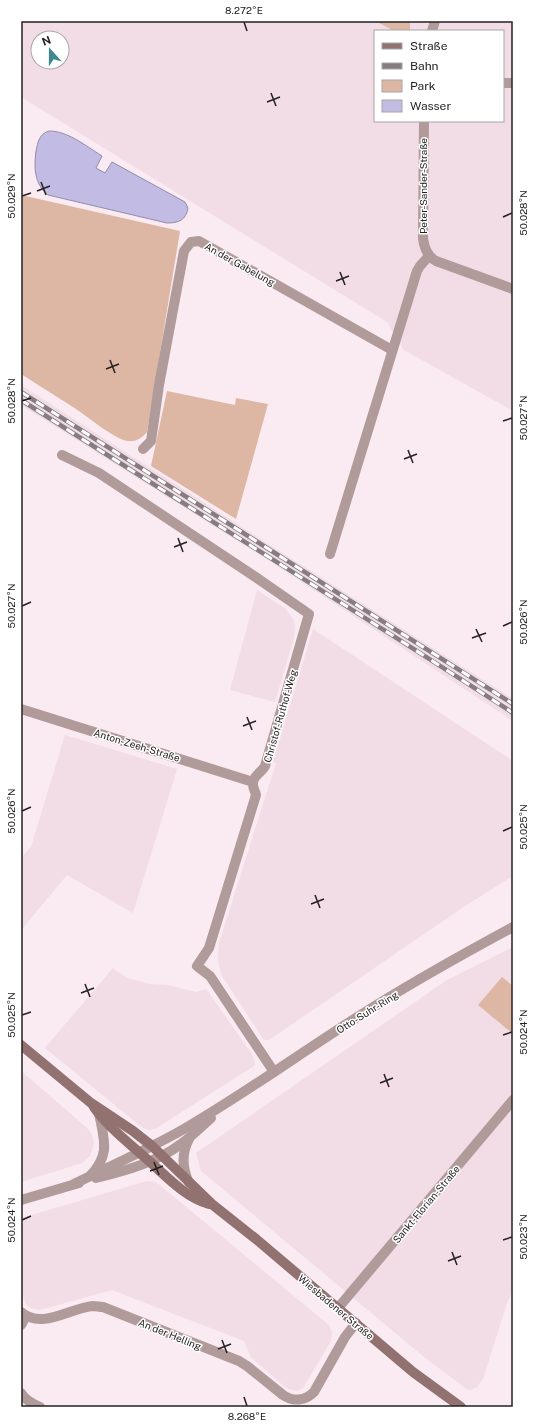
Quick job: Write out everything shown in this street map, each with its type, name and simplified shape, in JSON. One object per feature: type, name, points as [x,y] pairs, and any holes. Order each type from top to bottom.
[{"type":"main road","name":"Wiesbadener Straße","points":[[21,1045],[91,1103],[133,1130],[152,1146],[213,1205],[256,1239],[413,1372],[461,1407]]},
{"type":"main road","name":"Wiesbadener Straße","points":[[91,1103],[116,1133],[185,1192],[193,1198],[213,1205]]},
{"type":"street","name":"Peter-Sander-Straße","points":[[424,122],[423,238],[424,245],[429,256]]},
{"type":"street","name":"An der Gabelung","points":[[143,449],[151,441],[159,385],[184,251],[191,242],[199,241],[392,350]]},
{"type":"street","points":[[330,554],[392,350],[417,271],[420,266],[429,256],[436,261],[513,289]]},
{"type":"street","name":"Christof-Ruthof-Weg","points":[[62,455],[99,472],[309,614],[265,766],[253,782]]},
{"type":"street","name":"Anton-Zeeh-Straße","points":[[21,709],[253,782]]},
{"type":"street","points":[[253,782],[256,795],[209,948],[197,966],[210,976],[274,1072]]},
{"type":"street","name":"Otto-Suhr-Ring","points":[[74,1184],[139,1153],[226,1104],[360,1015],[448,962],[513,927]]},
{"type":"street","name":"Sankt-Florian-Straße","points":[[338,1308],[513,1100]]},
{"type":"street","name":"Otto-Suhr-Ring","points":[[74,1184],[122,1172],[173,1150],[189,1138],[226,1104]]},
{"type":"street","points":[[88,1177],[99,1163],[105,1148],[99,1114]]},
{"type":"street","points":[[189,1138],[183,1159],[184,1172],[189,1183]]},
{"type":"street","points":[[21,1200],[74,1184]]},
{"type":"street","name":"An der Helling","points":[[23,1318],[43,1320],[93,1306],[103,1307],[239,1362],[247,1366],[288,1399],[304,1403],[314,1392],[345,1337],[356,1323]]},
{"type":"street","points":[[21,1393],[32,1404],[40,1407]]},
{"type":"shaded area","points":[[21,21],[513,21],[513,411],[404,350],[387,322],[21,97]]},
{"type":"shaded area","points":[[21,385],[513,699],[513,721],[279,567],[21,405]]},
{"type":"shaded area","points":[[257,590],[286,609],[294,621],[294,638],[275,702],[230,690]]},
{"type":"shaded area","points":[[313,629],[513,761],[513,876],[468,904],[269,1040],[264,1040],[222,976],[218,957],[219,943],[276,763],[273,762]]},
{"type":"shaded area","points":[[65,735],[177,769],[133,913],[67,875],[21,930],[21,858],[31,847]]},
{"type":"shaded area","points":[[513,947],[513,1290],[507,1303],[483,1379],[477,1387],[468,1390],[424,1357],[201,1171],[196,1153],[447,980]]},
{"type":"shaded area","points":[[113,968],[127,978],[150,984],[167,985],[196,992],[206,989],[252,1054],[255,1064],[254,1066],[155,1129],[148,1130],[143,1128],[45,1048]]},
{"type":"shaded area","points":[[21,1071],[86,1127],[91,1133],[94,1143],[90,1156],[82,1163],[21,1182]]},
{"type":"shaded area","points":[[147,1181],[156,1182],[329,1325],[332,1332],[331,1341],[303,1388],[297,1391],[286,1388],[251,1357],[244,1341],[112,1290],[40,1310],[27,1306],[21,1289],[21,1218]]},
{"type":"green space","points":[[376,21],[410,21],[410,30],[392,30]]},
{"type":"green space","points":[[21,195],[180,231],[147,432],[139,439],[128,441],[116,436],[21,374]]},
{"type":"green space","points":[[167,391],[235,405],[236,398],[268,404],[236,519],[151,466]]},
{"type":"green space","points":[[502,977],[513,986],[513,1034],[478,1005]]},
{"type":"water","points":[[49,131],[70,136],[102,156],[96,168],[105,173],[112,162],[185,202],[188,208],[186,215],[181,220],[167,223],[48,195],[40,186],[36,175],[35,163],[37,144],[43,134]]},
{"type":"railway","points":[[21,392],[513,704]]},
{"type":"railway","points":[[21,400],[513,713]]}]
